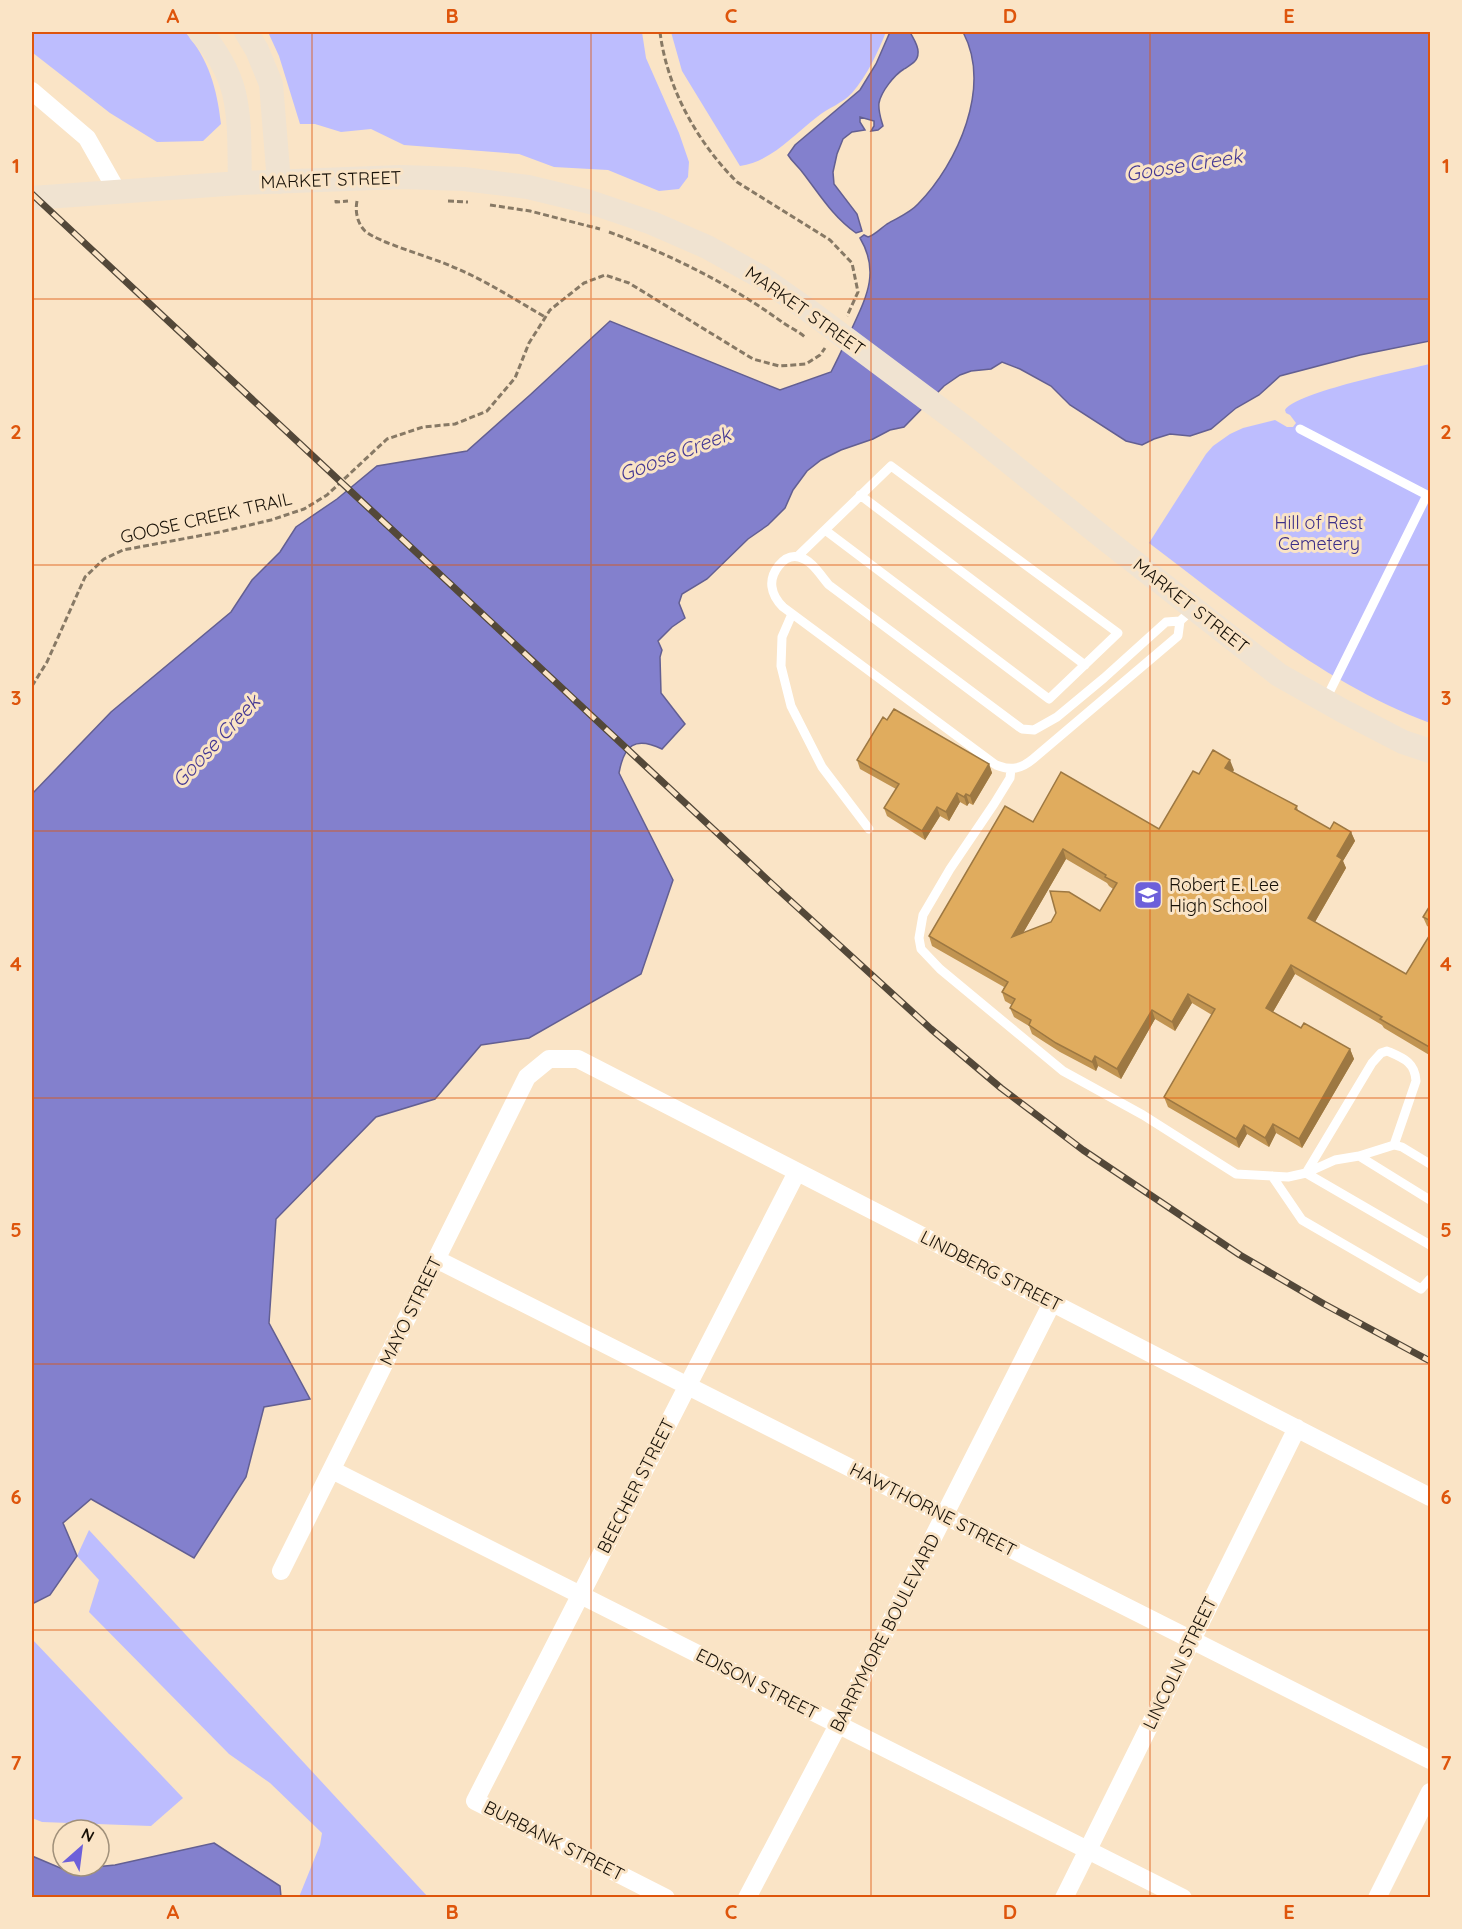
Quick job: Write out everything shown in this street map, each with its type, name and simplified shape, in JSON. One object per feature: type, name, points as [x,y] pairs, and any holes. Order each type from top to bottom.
[{"type":"main road","points":[[201,32],[223,66],[234,93],[240,183]]},
{"type":"main road","points":[[246,32],[257,50],[271,84],[279,182]]},
{"type":"main road","name":"MARKET STREET","points":[[32,198],[240,183],[401,177],[464,179],[528,187],[590,202],[652,223],[706,247],[761,277],[808,310],[970,431],[1187,615],[1279,675],[1325,701],[1403,741],[1431,751]]},
{"type":"street","points":[[32,91],[87,138],[117,191]]},
{"type":"street","name":"LINDBERG STREET","points":[[549,1059],[578,1059],[1431,1497]]},
{"type":"street","name":"MAYO STREET","points":[[281,1571],[527,1077],[549,1059]]},
{"type":"street","name":"BEECHER STREET","points":[[475,1801],[797,1172]]},
{"type":"street","name":"HAWTHORNE STREET","points":[[436,1259],[1431,1760]]},
{"type":"street","name":"BARRYMORE BOULEVARD","points":[[747,1898],[838,1725],[1052,1303]]},
{"type":"street","name":"LINCOLN STREET","points":[[1064,1898],[1297,1428]]},
{"type":"street","name":"EDISON STREET","points":[[332,1470],[1183,1898]]},
{"type":"street","points":[[1377,1898],[1431,1792]]},
{"type":"street","name":"BURBANK STREET","points":[[475,1801],[666,1898]]},
{"type":"lane","points":[[1300,429],[1430,493],[1325,701]]},
{"type":"lane","points":[[1049,699],[1118,633],[891,465],[798,556],[788,558],[779,565],[772,576],[772,589],[776,599],[792,614],[996,765],[1011,769],[1023,766],[1033,759],[1178,636],[1187,615]]},
{"type":"lane","points":[[860,495],[1085,664]]},
{"type":"lane","points":[[825,530],[1049,699],[1057,717]]},
{"type":"lane","points":[[798,556],[807,561],[830,585],[1022,729],[1034,730],[1057,717],[1166,622],[1187,615]]},
{"type":"lane","points":[[792,614],[782,637],[781,666],[792,706],[822,767],[869,829]]},
{"type":"lane","points":[[1011,769],[1010,778],[994,804],[929,902],[920,926],[921,949],[940,969],[1063,1071],[1143,1115],[1236,1173],[1288,1177],[1306,1173],[1335,1160],[1359,1156],[1394,1145],[1402,1147],[1431,1164]]},
{"type":"lane","points":[[1306,1173],[1372,1063],[1381,1053],[1387,1051],[1409,1062],[1416,1071],[1416,1081],[1394,1145]]},
{"type":"lane","points":[[1359,1156],[1431,1200]]},
{"type":"lane","points":[[1306,1173],[1431,1245]]},
{"type":"lane","points":[[1272,1176],[1302,1220],[1421,1289],[1431,1279]]},
{"type":"path","points":[[660,32],[663,54],[690,123],[727,172],[737,182],[830,240],[852,263],[858,292],[843,322]]},
{"type":"path","points":[[333,180],[336,202],[367,200]]},
{"type":"path","points":[[357,201],[358,219],[365,231],[377,239],[426,256],[493,285],[545,317]]},
{"type":"path","points":[[440,201],[472,202]]},
{"type":"path","points":[[484,204],[540,213],[600,229],[652,248],[744,295],[805,337]]},
{"type":"path","name":"GOOSE CREEK TRAIL","points":[[32,686],[47,662],[85,578],[104,559],[123,550],[220,532],[271,520],[304,509],[327,495],[387,439],[423,427],[455,424],[487,411],[516,378],[529,343],[550,310],[584,283],[605,275],[629,284],[753,359],[779,366],[806,364],[820,355],[826,347]]},
{"type":"green space","points":[[32,32],[185,32],[206,64],[217,99],[221,124],[203,141],[157,142],[110,113],[33,53]]},
{"type":"green space","points":[[268,32],[642,32],[646,58],[679,133],[689,162],[688,177],[679,189],[659,191],[608,170],[554,167],[519,154],[404,145],[371,129],[341,132],[315,124],[300,124],[279,56]]},
{"type":"green space","points":[[671,32],[886,32],[867,72],[848,97],[821,114],[772,153],[740,166],[682,71]]},
{"type":"green space","name":"Hill of Rest Cemetery","points":[[1430,364],[1430,723],[1391,707],[1318,667],[1249,619],[1149,543],[1206,454],[1230,434],[1243,428],[1275,420],[1287,427],[1293,427],[1296,423],[1285,410],[1309,396],[1353,382]]},
{"type":"green space","points":[[89,1530],[428,1897],[299,1897],[320,1845],[322,1833],[270,1783],[229,1754],[89,1612],[99,1580],[77,1556]]},
{"type":"green space","points":[[32,1639],[183,1798],[151,1826],[111,1825],[111,1818],[51,1818],[51,1822],[32,1818]]},
{"type":"water","points":[[890,32],[910,32],[918,48],[917,59],[896,75],[882,94],[879,106],[883,126],[871,131],[874,121],[860,117],[865,130],[852,132],[843,139],[833,172],[834,184],[857,214],[862,231],[856,233],[834,213],[788,155],[795,145],[860,90],[876,64]]},
{"type":"water","name":"Goose Creek","points":[[963,32],[1430,32],[1430,341],[1360,355],[1280,376],[1259,395],[1236,408],[1211,429],[1190,436],[1170,434],[1142,445],[1126,441],[1070,405],[1051,386],[1002,362],[991,369],[971,371],[960,375],[944,386],[904,427],[890,430],[873,439],[841,450],[821,460],[807,471],[793,490],[785,508],[768,525],[748,539],[707,579],[682,594],[679,603],[685,618],[658,641],[662,650],[660,657],[661,693],[685,724],[662,749],[645,743],[632,746],[624,756],[619,773],[673,880],[641,974],[529,1038],[481,1045],[435,1099],[376,1117],[276,1219],[269,1323],[310,1399],[264,1407],[246,1477],[194,1558],[91,1499],[63,1523],[77,1556],[50,1595],[32,1604],[32,794],[111,712],[231,612],[252,580],[280,552],[296,527],[337,499],[377,466],[467,451],[610,321],[780,390],[831,372],[867,293],[869,261],[860,238],[864,235],[868,237],[873,235],[918,204],[946,168],[966,123],[972,100],[974,76],[971,54]]},
{"type":"water","points":[[214,1843],[280,1886],[281,1897],[32,1897],[32,1856],[51,1864],[51,1878],[111,1878],[111,1865]]},
{"type":"building","points":[[894,709],[989,764],[970,796],[966,794],[964,797],[957,793],[946,812],[937,807],[922,831],[884,808],[899,784],[857,760],[883,717],[887,720]]},
{"type":"building","points":[[1213,750],[1230,760],[1225,768],[1297,806],[1295,809],[1330,829],[1334,822],[1351,832],[1337,856],[1342,859],[1308,918],[1406,974],[1431,933],[1431,1048],[1291,965],[1266,1008],[1301,1028],[1304,1023],[1350,1049],[1299,1139],[1273,1124],[1265,1138],[1244,1125],[1236,1139],[1164,1097],[1215,1009],[1188,994],[1172,1022],[1152,1010],[1117,1069],[1095,1056],[1092,1062],[1056,1043],[1029,1025],[1031,1020],[1010,1008],[1015,999],[1002,992],[1008,982],[929,936],[1005,806],[1033,822],[1061,772],[1159,829],[1193,771],[1199,774]],"holes":[[[1063,849],[1106,875],[1105,877],[1117,883],[1100,911],[1069,892],[1050,891],[1056,913],[1051,922],[1012,937]]]},
{"type":"building","points":[[1431,904],[1431,921],[1423,917]]},
{"type":"railway","points":[[32,194],[772,884],[931,1029],[1001,1088],[1083,1150],[1240,1255],[1324,1304],[1430,1361]]},
{"type":"place","name":"Robert E. Lee High School","points":[[1148,895]]}]
